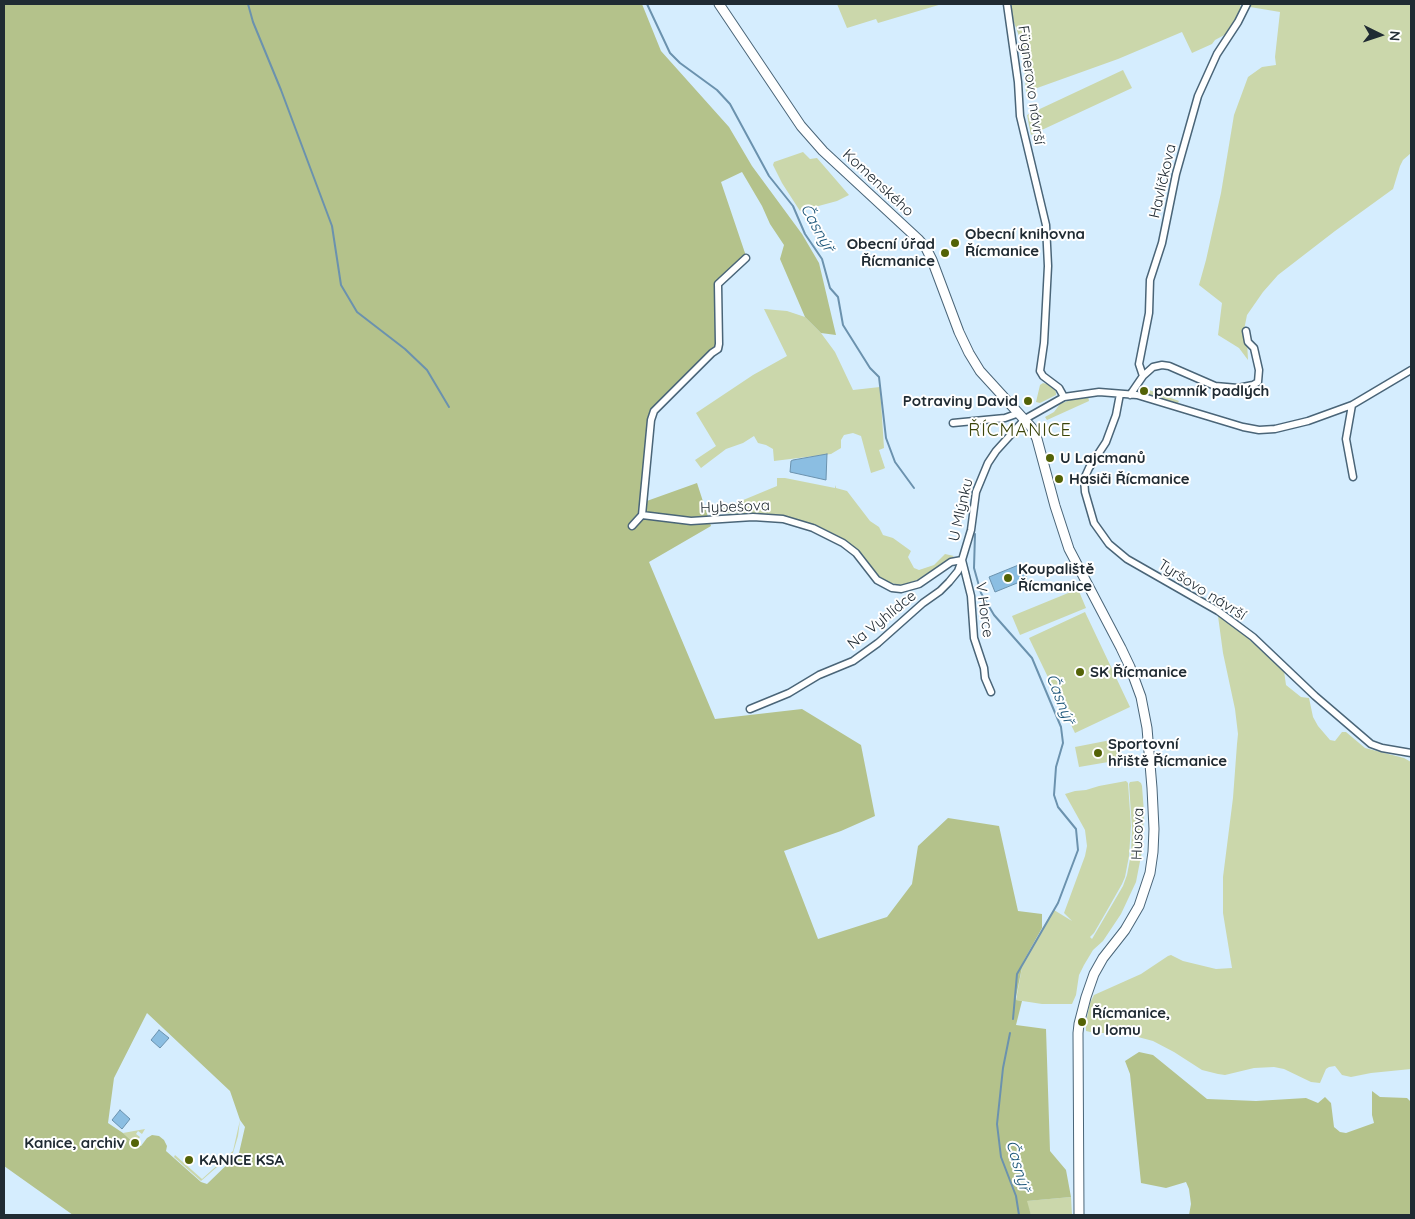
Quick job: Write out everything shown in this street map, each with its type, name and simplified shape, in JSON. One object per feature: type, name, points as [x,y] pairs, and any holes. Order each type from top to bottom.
[{"type":"main road","name":"Komenského","points":[[719,4],[801,126],[823,151],[926,248],[969,353],[980,371],[1022,416]]},
{"type":"main road","name":"Husova","points":[[1022,416],[1032,428],[1037,439],[1049,487],[1069,549],[1117,639],[1136,682],[1147,728],[1153,809],[1153,852],[1150,873],[1139,906],[1125,930],[1103,958],[1094,974],[1079,1024],[1078,1215]]},
{"type":"street","name":"Fügnerovo návrší","points":[[1007,4],[1018,82],[1020,116],[1046,225],[1047,302],[1040,371],[1042,376],[1059,388],[1064,397]]},
{"type":"street","name":"Havlíčkova","points":[[1143,376],[1139,364],[1149,313],[1150,280],[1162,243],[1176,174],[1198,96],[1217,54],[1238,22],[1247,4]]},
{"type":"street","points":[[632,526],[642,515],[651,420],[654,411],[712,353],[718,350],[720,344],[718,284],[746,258]]},
{"type":"street","points":[[1130,395],[1143,376],[1153,367],[1162,365],[1169,366],[1215,386],[1238,388],[1253,385],[1258,382],[1259,370],[1254,348],[1248,342],[1246,331]]},
{"type":"street","points":[[953,423],[1022,416],[1064,397],[1099,392],[1137,396],[1244,427],[1259,430],[1275,429],[1352,406],[1411,370]]},
{"type":"street","name":"Tyršovo návrší","points":[[1120,394],[1116,415],[1106,442],[1084,479],[1085,492],[1094,523],[1109,544],[1127,559],[1218,611],[1253,637],[1315,696],[1371,744],[1411,753]]},
{"type":"street","points":[[1352,406],[1346,439],[1353,477]]},
{"type":"street","name":"U Mlýnku","points":[[962,560],[971,530],[976,492],[981,477],[992,457],[1022,416]]},
{"type":"street","name":"Hybešova","points":[[642,515],[691,521],[753,517],[783,519],[826,533],[843,543],[856,553],[877,580],[892,588],[900,589],[919,584],[951,562],[962,560]]},
{"type":"street","name":"V Horce","points":[[962,560],[971,596],[974,638],[984,668],[985,678],[991,692]]},
{"type":"street","name":"Na Vyhlídce","points":[[750,709],[788,693],[819,675],[853,661],[896,628],[944,586],[958,571],[962,560]]},
{"type":"green space","points":[[4,4],[642,4],[661,51],[729,127],[752,166],[802,234],[819,263],[836,335],[821,333],[805,317],[780,259],[784,245],[770,224],[742,172],[721,182],[746,256],[716,282],[716,346],[650,412],[640,502],[697,483],[711,526],[649,562],[715,719],[802,709],[861,745],[875,816],[841,831],[784,851],[818,939],[887,917],[912,884],[918,846],[948,818],[999,826],[1018,911],[1042,914],[1042,928],[1023,962],[1016,997],[1016,1000],[1022,1001],[1016,1025],[1046,1029],[1050,1151],[1066,1170],[1071,1197],[1027,1201],[1031,1215],[73,1215],[4,1166]],"holes":[[[147,1013],[230,1091],[240,1120],[245,1127],[239,1153],[207,1184],[201,1182],[166,1151],[167,1146],[159,1136],[152,1135],[141,1146],[135,1144],[108,1123],[114,1078]]]},
{"type":"green space","points":[[837,4],[942,4],[878,23],[876,19],[847,28]]},
{"type":"green space","points":[[1012,4],[1238,4],[1243,11],[1230,32],[1215,40],[1212,44],[1192,53],[1182,32],[1118,59],[1026,92],[1023,47],[1012,17]]},
{"type":"green space","points":[[1250,4],[1411,4],[1411,153],[1403,160],[1400,166],[1393,189],[1278,275],[1263,292],[1247,315],[1244,330],[1247,341],[1248,360],[1239,348],[1218,335],[1222,303],[1199,285],[1221,193],[1234,115],[1248,77],[1262,67],[1276,65],[1275,57],[1280,12],[1250,7]]},
{"type":"green space","points":[[1123,70],[1132,88],[1031,135],[1027,115]]},
{"type":"green space","points":[[803,152],[810,159],[817,158],[849,195],[837,201],[800,211],[773,165],[774,162]]},
{"type":"green space","points":[[764,309],[787,311],[805,317],[821,333],[835,352],[853,390],[880,387],[884,448],[879,450],[885,468],[871,473],[861,436],[853,433],[844,435],[841,440],[841,448],[831,454],[774,461],[773,449],[758,443],[754,436],[743,443],[726,449],[701,468],[695,460],[716,446],[696,413],[753,375],[787,356]]},
{"type":"green space","points":[[1043,383],[1051,385],[1055,389],[1056,395],[1040,403],[1036,402],[1040,385]]},
{"type":"green space","points":[[1141,387],[1179,401],[1178,403],[1142,394]]},
{"type":"green space","points":[[1088,396],[1089,401],[1047,420],[1045,417],[1054,412],[1060,404],[1075,398]]},
{"type":"green space","points":[[777,478],[835,488],[836,485],[836,488],[847,491],[870,521],[879,527],[883,535],[893,538],[911,551],[908,557],[914,568],[919,570],[934,565],[945,554],[954,556],[917,580],[902,585],[890,583],[877,575],[863,555],[853,547],[816,525],[783,516],[712,513],[777,486]]},
{"type":"green space","points":[[1078,589],[1086,608],[1020,635],[1012,616]]},
{"type":"green space","name":"SK Řícmanice","points":[[1085,612],[1130,707],[1075,733],[1029,638]]},
{"type":"green space","points":[[1218,616],[1242,633],[1284,671],[1286,685],[1301,697],[1309,698],[1313,717],[1330,740],[1335,741],[1342,732],[1346,732],[1365,748],[1404,758],[1411,762],[1411,1069],[1351,1077],[1342,1075],[1335,1066],[1326,1069],[1320,1083],[1311,1082],[1284,1069],[1274,1067],[1254,1068],[1225,1075],[1202,1070],[1153,1041],[1123,1033],[1095,1033],[1086,1031],[1090,1003],[1094,995],[1141,974],[1168,956],[1171,955],[1183,961],[1216,969],[1232,968],[1223,913],[1223,877],[1233,798],[1238,734]]},
{"type":"green space","name":"Sportovní hřiště Řícmanice","points":[[1116,739],[1120,760],[1079,767],[1075,747]]},
{"type":"green space","points":[[1126,781],[1128,783],[1131,826],[1129,856],[1125,877],[1090,937],[1092,939],[1123,886],[1127,875],[1131,854],[1132,828],[1129,784],[1130,782],[1138,781],[1142,786],[1144,813],[1142,851],[1136,882],[1121,914],[1103,941],[1093,950],[1084,965],[1079,975],[1076,995],[1072,1004],[1042,1004],[1016,1000],[1023,962],[1049,917],[1054,910],[1072,921],[1064,913],[1087,846],[1085,830],[1065,794]]},
{"type":"green space","points":[[1139,1052],[1153,1055],[1207,1099],[1256,1101],[1306,1098],[1318,1103],[1325,1097],[1331,1103],[1334,1127],[1340,1132],[1346,1133],[1374,1123],[1372,1091],[1380,1097],[1407,1098],[1411,1102],[1411,1215],[1189,1215],[1191,1204],[1186,1182],[1166,1188],[1141,1183],[1130,1074],[1125,1061]]},
{"type":"green space","points":[[240,1120],[233,1153],[201,1181],[174,1157],[175,1155],[202,1179],[233,1151]]},
{"type":"green space","points":[[145,1129],[142,1134],[138,1131],[136,1134],[140,1137],[135,1144],[123,1133]]},
{"type":"green space","points":[[1071,1197],[1072,1215],[1031,1215],[1026,1201]]},
{"type":"water","points":[[827,454],[826,480],[790,472],[791,461],[793,460]]},
{"type":"water","name":"Koupaliště Řícmanice","points":[[1021,564],[1027,579],[995,592],[989,577]]},
{"type":"water","points":[[159,1030],[169,1038],[160,1048],[151,1040]]},
{"type":"water","points":[[120,1110],[130,1119],[122,1129],[112,1120]]},
{"type":"waterway","points":[[248,4],[253,22],[281,90],[332,226],[341,285],[357,312],[405,349],[427,370],[449,407]]},
{"type":"waterway","name":"Časnýř","points":[[647,4],[670,53],[680,63],[717,90],[730,104],[769,176],[793,206],[805,234],[822,259],[830,288],[838,297],[843,325],[870,368],[879,377],[886,438],[895,462],[914,488]]},
{"type":"waterway","name":"Časnýř","points":[[975,534],[974,568],[981,593],[994,615],[1032,658],[1061,727],[1063,743],[1056,767],[1054,795],[1058,807],[1076,829],[1078,850],[1058,903],[1017,974],[1013,1019]]},
{"type":"waterway","name":"Časnýř","points":[[1010,1033],[1003,1068],[997,1124],[1001,1157],[1016,1196],[1019,1215]]},
{"type":"place","name":"Obecní knihovna Řícmanice","points":[[955,243]]},
{"type":"place","name":"Obecní úřad Řícmanice","points":[[945,253]]},
{"type":"place","name":"pomník padlých","points":[[1144,391]]},
{"type":"place","name":"Potraviny David","points":[[1028,401]]},
{"type":"place","name":"U Lajcmanů","points":[[1050,458]]},
{"type":"place","name":"Hasiči Řícmanice","points":[[1059,479]]},
{"type":"place","name":"Koupaliště Řícmanice","points":[[1008,578]]},
{"type":"place","name":"SK Řícmanice","points":[[1080,672]]},
{"type":"place","name":"Sportovní hřiště Řícmanice","points":[[1098,753]]},
{"type":"place","name":"Řícmanice, u lomu","points":[[1082,1022]]},
{"type":"place","name":"Kanice, archiv","points":[[135,1143]]},
{"type":"place","name":"KANICE KSA","points":[[189,1160]]},
{"type":"district","name":"ŘÍCMANICE","points":[[1020,431]]}]
